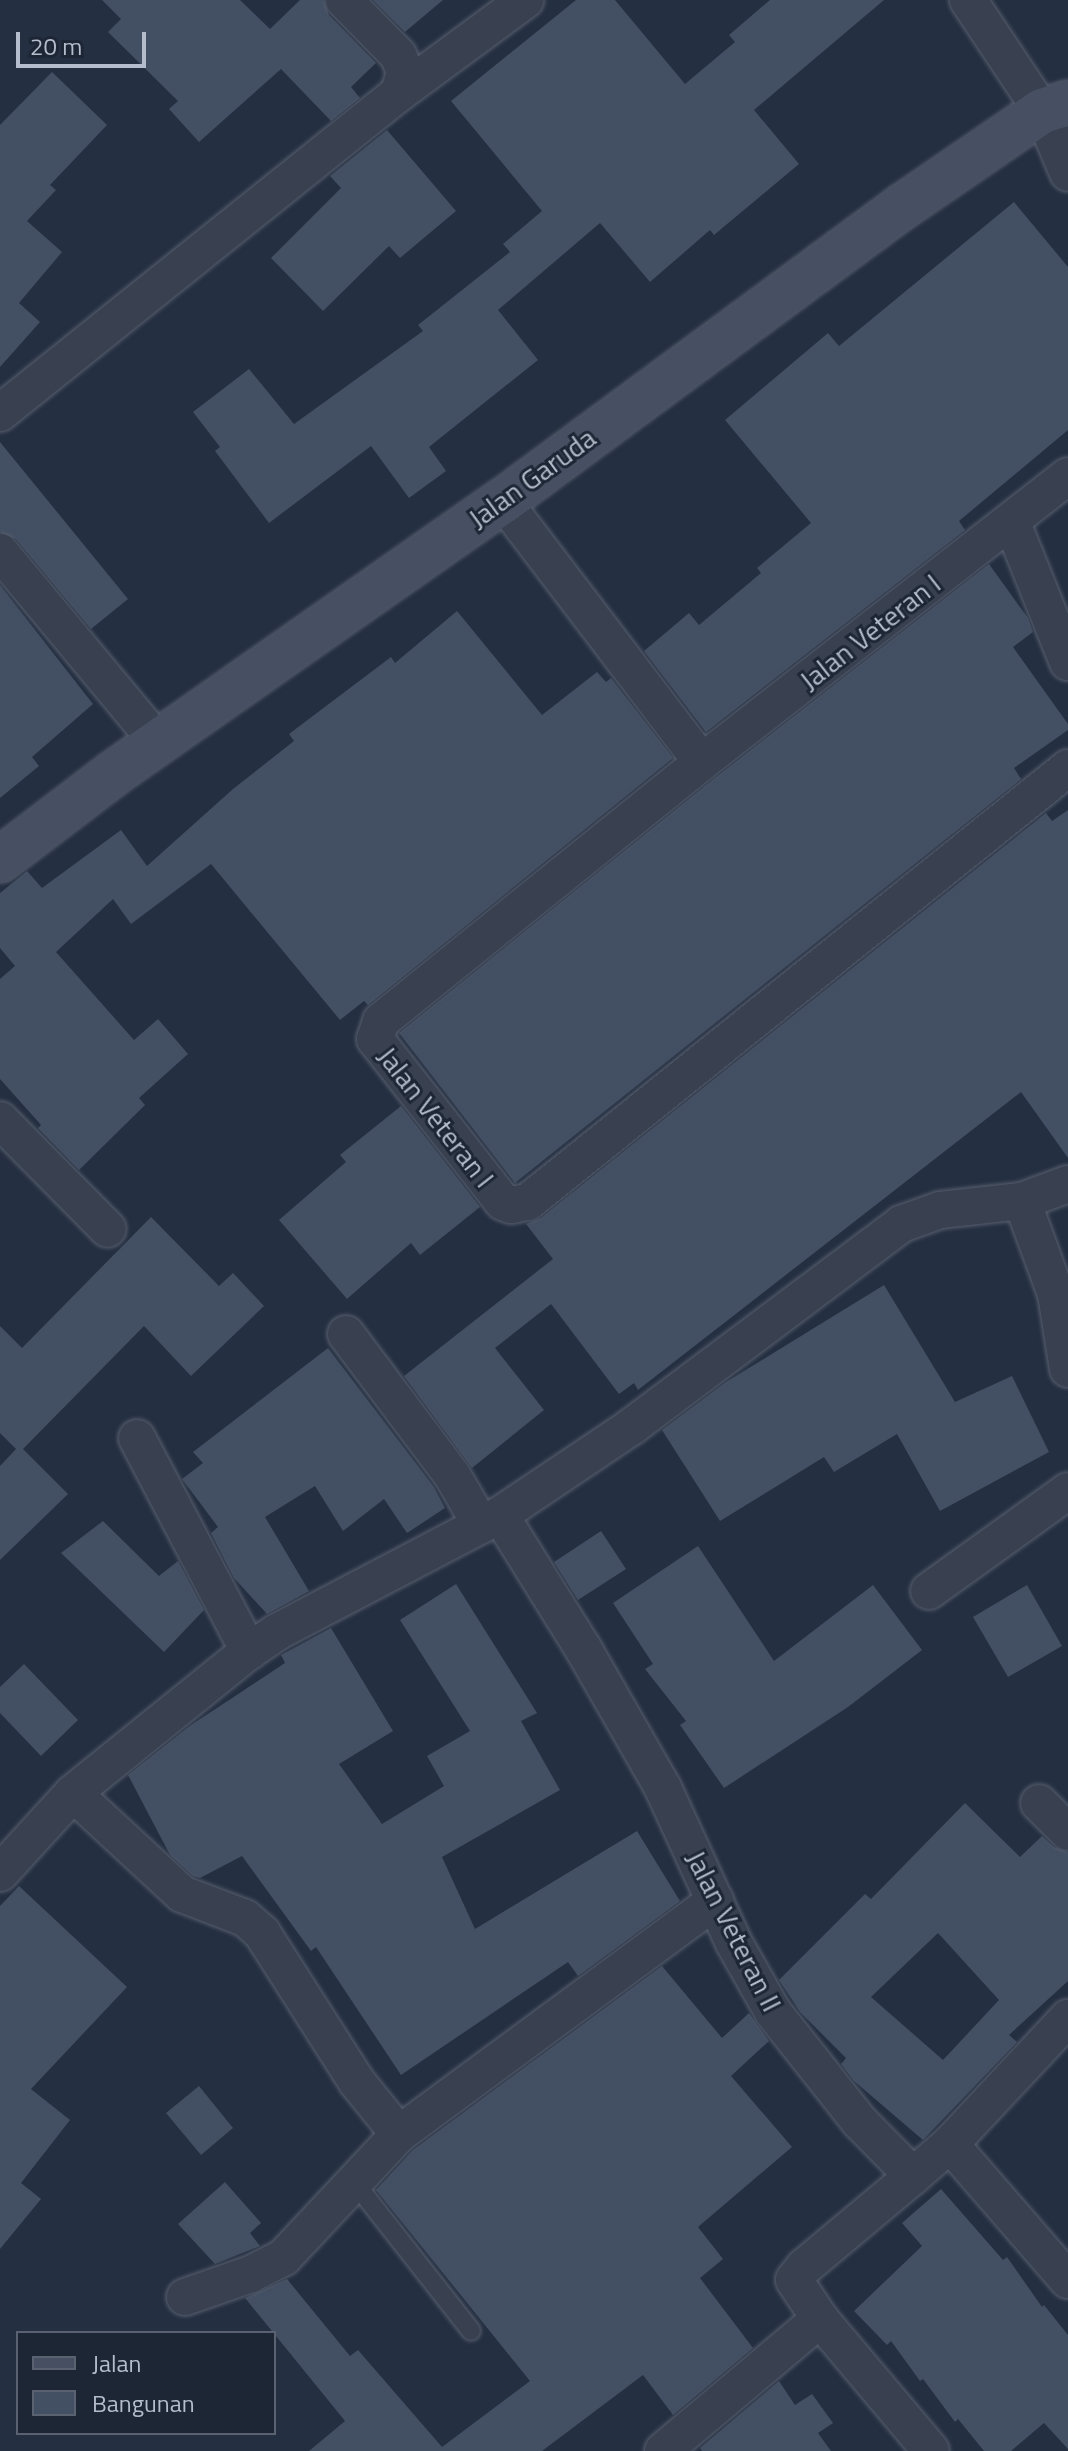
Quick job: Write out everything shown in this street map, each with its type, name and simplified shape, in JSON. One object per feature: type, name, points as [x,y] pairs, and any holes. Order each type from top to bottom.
[{"type":"street","points":[[344,0],[398,55],[405,72],[399,93]]},
{"type":"street","points":[[0,413],[399,93],[525,0]]},
{"type":"street","points":[[968,0],[1055,107],[1068,173]]},
{"type":"street","name":"Jalan Garuda","points":[[0,860],[158,742],[503,501],[902,207],[1055,107]]},
{"type":"street","name":"Jalan Veteran I","points":[[1068,476],[1012,523],[702,762],[377,1026],[375,1039],[382,1053],[503,1202],[511,1205],[528,1202],[1068,768]]},
{"type":"street","points":[[503,501],[702,762]]},
{"type":"street","points":[[1012,523],[1068,662]]},
{"type":"street","points":[[0,552],[158,742]]},
{"type":"street","points":[[0,1120],[108,1229]]},
{"type":"street","points":[[0,1873],[73,1793],[249,1651],[490,1520],[631,1427],[901,1224],[940,1210],[1022,1201],[1068,1184]]},
{"type":"street","points":[[1022,1201],[1056,1294],[1068,1369]]},
{"type":"street","name":"Jalan Veteran II","points":[[346,1334],[452,1475],[490,1520],[584,1650],[663,1788],[734,1943],[773,2012],[860,2122],[913,2176]]},
{"type":"street","points":[[137,1438],[249,1651]]},
{"type":"street","points":[[929,1591],[1068,1491]]},
{"type":"street","points":[[73,1793],[182,1894],[245,1918],[262,1933],[357,2082],[399,2134]]},
{"type":"street","points":[[1039,1803],[1068,1832]]},
{"type":"street","points":[[185,2297],[251,2274],[284,2257],[399,2134],[715,1901]]},
{"type":"street","points":[[931,2451],[820,2319],[794,2280],[804,2267],[950,2144],[1068,2018]]},
{"type":"street","points":[[950,2144],[1068,2280]]},
{"type":"street","points":[[663,2451],[820,2319]]},
{"type":"lane","points":[[355,2183],[471,2331]]},
{"type":"building","points":[[102,0],[240,0],[270,29],[300,0],[324,0],[329,15],[376,63],[351,87],[360,98],[331,121],[281,69],[199,142],[169,109],[178,101],[108,32],[121,19]]},
{"type":"building","points":[[373,0],[443,0],[405,32]]},
{"type":"building","points":[[576,0],[615,0],[685,84],[735,42],[729,35],[770,0],[884,0],[754,110],[799,164],[714,235],[710,230],[650,282],[600,223],[498,310],[538,360],[429,447],[446,471],[409,498],[371,446],[269,523],[215,451],[220,447],[193,412],[249,369],[294,424],[423,331],[418,325],[510,252],[503,244],[542,211],[451,101]]},
{"type":"building","points":[[52,72],[107,125],[50,185],[56,190],[27,221],[62,252],[19,303],[40,322],[0,367],[0,125]]},
{"type":"building","points":[[387,130],[456,211],[400,258],[389,246],[323,311],[271,258],[341,188],[330,176]]},
{"type":"building","points":[[1014,202],[1068,267],[1068,430],[959,521],[965,530],[706,732],[644,651],[689,613],[699,625],[761,573],[757,568],[811,523],[725,420],[828,333],[839,346]]},
{"type":"building","points":[[0,442],[128,599],[91,629],[16,539],[0,532]]},
{"type":"building","points":[[989,564],[1028,618],[1033,632],[1013,647],[1068,724],[1068,730],[1014,768],[1021,779],[515,1183],[399,1033],[715,778]]},
{"type":"building","points":[[0,585],[93,704],[32,757],[39,766],[0,798]]},
{"type":"building","points":[[457,611],[542,715],[597,672],[606,682],[611,678],[673,758],[368,1005],[364,1001],[340,1020],[211,864],[131,924],[113,899],[56,952],[134,1040],[158,1019],[188,1054],[139,1098],[145,1105],[79,1170],[38,1128],[41,1125],[0,1079],[0,979],[15,966],[0,948],[0,893],[27,871],[42,888],[121,830],[147,866],[233,789],[294,741],[289,734],[391,657],[395,663]]},
{"type":"building","points":[[1068,810],[1068,1158],[1021,1092],[638,1390],[634,1383],[619,1394],[551,1304],[495,1348],[544,1410],[472,1468],[404,1376],[553,1259],[526,1224],[541,1218],[1046,813],[1052,821]]},
{"type":"building","points":[[401,1106],[480,1207],[420,1255],[411,1243],[347,1299],[279,1220],[346,1162],[340,1155]]},
{"type":"building","points":[[151,1217],[219,1286],[233,1273],[264,1306],[191,1376],[144,1326],[23,1449],[68,1494],[0,1560],[0,1466],[16,1449],[0,1433],[0,1326],[22,1348]]},
{"type":"building","points":[[884,1285],[955,1402],[1012,1376],[1049,1452],[940,1511],[897,1434],[834,1472],[824,1457],[720,1521],[662,1430],[726,1382]]},
{"type":"building","points":[[328,1348],[434,1487],[445,1508],[407,1533],[384,1499],[343,1531],[315,1486],[265,1517],[309,1591],[267,1614],[234,1578],[211,1533],[218,1527],[182,1479],[203,1463],[193,1452]]},
{"type":"building","points":[[103,1521],[159,1576],[178,1561],[204,1610],[164,1652],[61,1553]]},
{"type":"building","points":[[601,1531],[626,1569],[578,1600],[554,1562]]},
{"type":"building","points":[[698,1546],[774,1661],[873,1585],[922,1650],[848,1707],[724,1788],[680,1725],[686,1721],[645,1669],[653,1664],[613,1603]]},
{"type":"building","points":[[456,1584],[537,1713],[521,1721],[560,1790],[442,1857],[475,1929],[637,1831],[680,1901],[578,1976],[568,1962],[401,2075],[316,1947],[311,1951],[242,1856],[200,1878],[193,1876],[170,1855],[128,1775],[191,1725],[285,1663],[281,1655],[331,1628],[393,1731],[339,1764],[382,1824],[444,1786],[427,1756],[470,1731],[400,1620]]},
{"type":"building","points":[[1027,1585],[1062,1646],[1008,1677],[973,1617]]},
{"type":"building","points":[[24,1664],[78,1720],[41,1756],[0,1713],[0,1687]]},
{"type":"building","points":[[965,1803],[1020,1857],[1042,1836],[1054,1847],[1068,1852],[1068,1981],[1009,2035],[1017,2042],[923,2140],[854,2081],[841,2064],[846,2058],[800,2012],[779,1980],[865,1894],[871,1899]],"holes":[[[938,1933],[999,2000],[943,2060],[871,1997]]]},
{"type":"building","points":[[19,1886],[127,1987],[31,2089],[70,2120],[21,2183],[41,2199],[0,2249],[0,1906]]},
{"type":"building","points":[[662,1966],[722,2038],[749,2013],[769,2041],[731,2076],[792,2147],[698,2227],[723,2259],[700,2278],[753,2348],[673,2415],[643,2375],[542,2451],[309,2451],[345,2421],[276,2336],[276,2331],[272,2331],[245,2298],[287,2279],[350,2356],[358,2350],[442,2447],[530,2381],[376,2190],[413,2150]]},
{"type":"building","points":[[199,2086],[233,2128],[201,2155],[166,2113]]},
{"type":"building","points":[[225,2182],[261,2223],[250,2233],[260,2246],[215,2264],[178,2224]]},
{"type":"building","points":[[941,2189],[1003,2260],[1007,2257],[1042,2307],[1044,2305],[1068,2335],[1068,2449],[1044,2423],[1011,2451],[984,2451],[958,2419],[955,2422],[923,2379],[920,2381],[891,2341],[887,2345],[854,2311],[922,2246],[902,2223]]},
{"type":"building","points":[[779,2381],[795,2405],[812,2394],[833,2423],[818,2433],[831,2451],[702,2451],[700,2448]]}]
